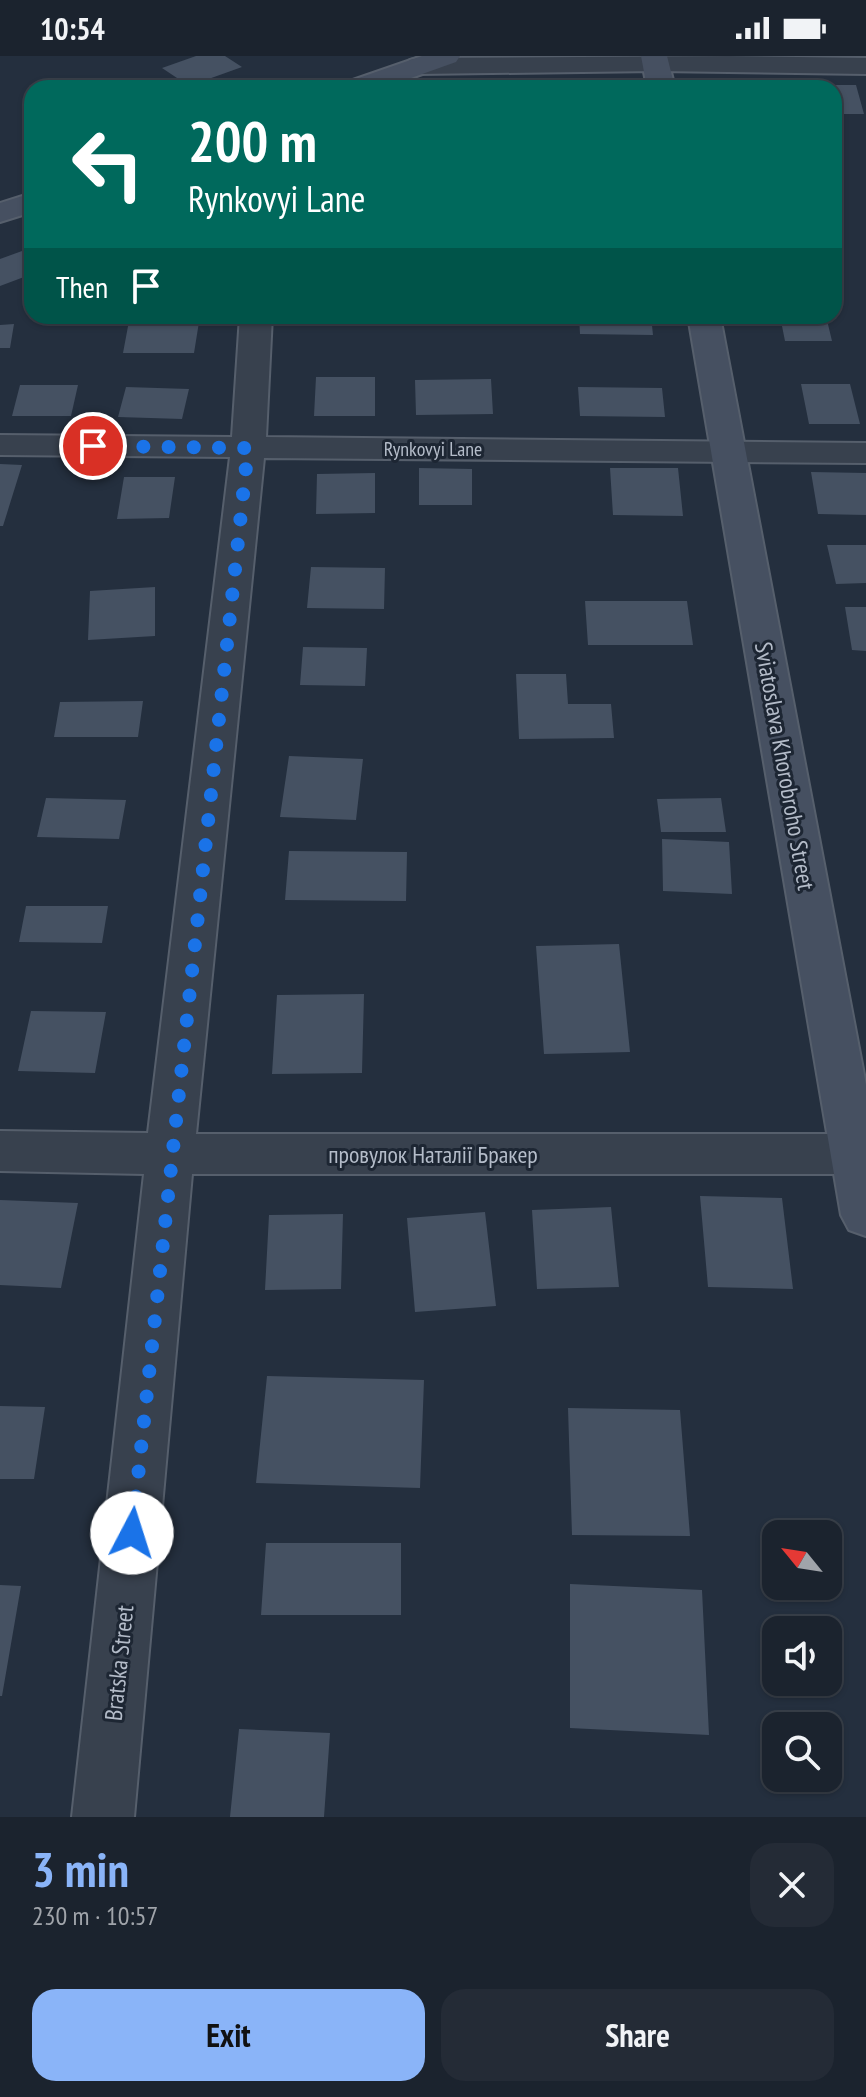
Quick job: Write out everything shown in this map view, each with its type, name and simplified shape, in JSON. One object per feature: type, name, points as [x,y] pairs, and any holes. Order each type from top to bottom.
[{"type":"street","points":[[380,80],[447,56]]},
{"type":"street","points":[[419,66],[657,69],[866,66]]},
{"type":"street","points":[[0,213],[24,205]]},
{"type":"street","name":"Bratska Street","points":[[103,1817],[170,1154],[248,448],[256,324]]},
{"type":"street","name":"Sviatoslava Khorobroho Street","points":[[705,324],[860,1154],[866,1215]]},
{"type":"street","name":"Rynkovyi Lane","points":[[0,445],[866,453]]},
{"type":"street","name":"провулок Наталії Бракер","points":[[0,1151],[170,1154],[860,1154]]},
{"type":"building","points":[[196,56],[225,56],[242,67],[206,80],[180,80],[162,68]]},
{"type":"building","points":[[842,85],[856,85],[864,114],[842,114]]},
{"type":"building","points":[[22,251],[24,277],[0,286],[0,259]]},
{"type":"building","points":[[14,324],[10,348],[0,348],[0,325]]},
{"type":"building","points":[[128,324],[199,324],[194,353],[123,353]]},
{"type":"building","points":[[579,324],[652,324],[653,335],[580,334]]},
{"type":"building","points":[[782,324],[828,324],[832,341],[785,341]]},
{"type":"building","points":[[316,377],[375,377],[375,416],[314,416]]},
{"type":"building","points":[[491,379],[493,414],[416,415],[415,380]]},
{"type":"building","points":[[801,384],[850,384],[860,424],[809,424]]},
{"type":"building","points":[[20,385],[78,385],[71,416],[12,416]]},
{"type":"building","points":[[126,387],[189,389],[182,419],[118,417]]},
{"type":"building","points":[[578,387],[662,388],[665,417],[580,416]]},
{"type":"building","points":[[0,464],[22,465],[3,526],[0,526]]},
{"type":"building","points":[[419,468],[472,469],[472,505],[419,505]]},
{"type":"building","points":[[610,468],[678,468],[683,516],[613,515]]},
{"type":"building","points":[[811,472],[866,473],[866,515],[818,514]]},
{"type":"building","points":[[375,473],[375,513],[316,514],[317,474]]},
{"type":"building","points":[[124,477],[175,477],[169,518],[117,519]]},
{"type":"building","points":[[827,545],[866,545],[866,583],[836,584]]},
{"type":"building","points":[[311,567],[385,568],[384,609],[307,608]]},
{"type":"building","points":[[155,587],[155,636],[88,640],[90,591]]},
{"type":"building","points":[[585,601],[687,601],[693,645],[588,645]]},
{"type":"building","points":[[845,607],[866,607],[866,651],[852,650]]},
{"type":"building","points":[[303,647],[367,648],[365,686],[300,685]]},
{"type":"building","points":[[516,674],[566,674],[568,704],[611,704],[614,738],[519,739]]},
{"type":"building","points":[[143,701],[138,737],[54,737],[60,702]]},
{"type":"building","points":[[289,756],[363,759],[356,820],[280,817]]},
{"type":"building","points":[[46,798],[126,800],[119,839],[37,837]]},
{"type":"building","points":[[721,798],[726,832],[661,832],[657,799]]},
{"type":"building","points":[[662,839],[729,842],[732,894],[663,891]]},
{"type":"building","points":[[289,851],[407,852],[406,901],[285,900]]},
{"type":"building","points":[[26,906],[108,906],[102,943],[19,942]]},
{"type":"building","points":[[619,944],[630,1052],[544,1054],[536,946]]},
{"type":"building","points":[[364,994],[362,1073],[272,1074],[277,995]]},
{"type":"building","points":[[31,1011],[106,1012],[95,1073],[18,1071]]},
{"type":"building","points":[[700,1196],[782,1198],[793,1289],[708,1287]]},
{"type":"building","points":[[0,1200],[78,1203],[61,1288],[0,1285]]},
{"type":"building","points":[[611,1207],[619,1287],[537,1289],[532,1210]]},
{"type":"building","points":[[485,1212],[496,1306],[415,1312],[407,1218]]},
{"type":"building","points":[[343,1214],[341,1289],[265,1290],[269,1215]]},
{"type":"building","points":[[267,1376],[424,1380],[420,1488],[256,1483]]},
{"type":"building","points":[[0,1406],[45,1407],[34,1479],[0,1479]]},
{"type":"building","points":[[568,1408],[680,1410],[690,1536],[572,1535]]},
{"type":"building","points":[[266,1543],[401,1543],[401,1615],[261,1615]]},
{"type":"building","points":[[570,1584],[702,1590],[709,1735],[570,1728]]},
{"type":"building","points":[[0,1585],[21,1586],[2,1696],[0,1696]]},
{"type":"building","points":[[239,1729],[330,1733],[324,1817],[230,1817]]},
{"type":"route","points":[[93,446],[248,448],[170,1154],[132,1533]]}]
